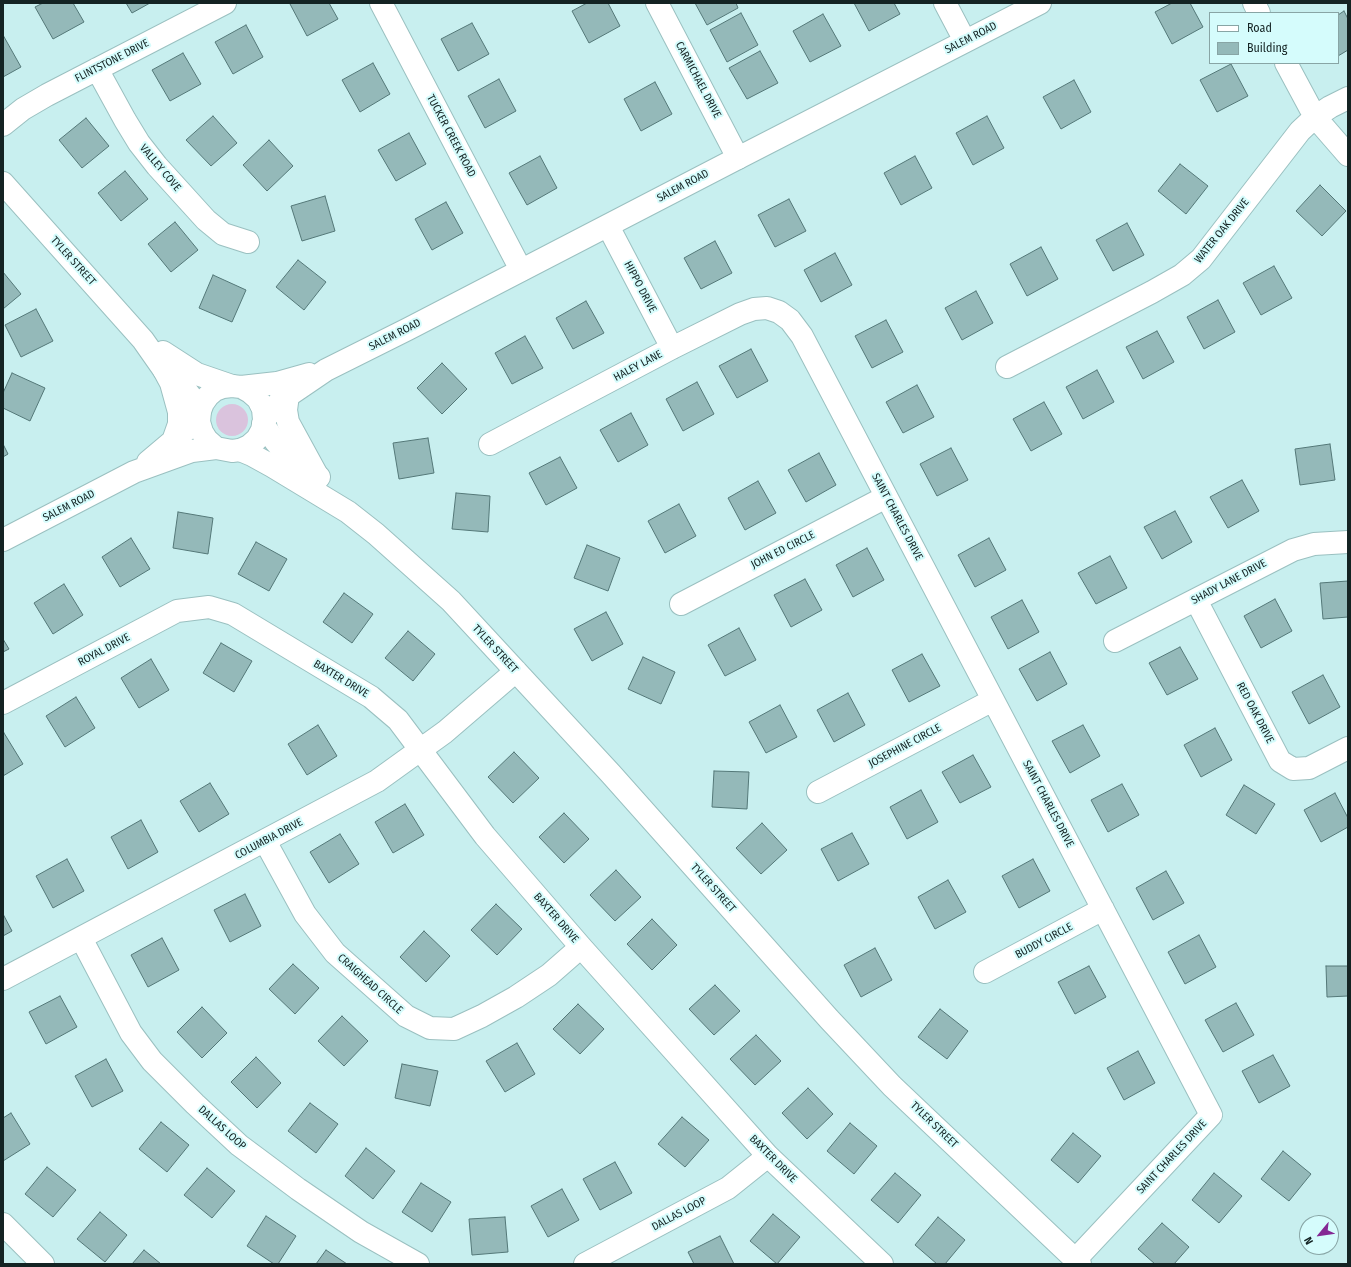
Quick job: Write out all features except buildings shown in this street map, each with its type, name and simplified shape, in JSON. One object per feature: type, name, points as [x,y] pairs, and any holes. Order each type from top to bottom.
[{"type":"street","name":"FLINTSTONE DRIVE","points":[[3,125],[22,109],[47,94],[225,3]]},
{"type":"street","name":"TUCKER CREEK ROAD","points":[[381,3],[521,270]]},
{"type":"street","name":"CARMICHAEL DRIVE","points":[[657,3],[738,158]]},
{"type":"street","points":[[945,3],[965,42]]},
{"type":"street","name":"SALEM ROAD","points":[[264,422],[279,402],[326,370],[1040,3]]},
{"type":"street","points":[[1254,3],[1259,12]]},
{"type":"street","points":[[1287,64],[1315,117],[1348,155]]},
{"type":"street","name":"VALLEY COVE","points":[[97,69],[139,143],[157,166],[206,220],[223,234],[248,242]]},
{"type":"street","name":"WATER OAK DRIVE","points":[[1007,367],[1182,275],[1201,259],[1300,131],[1315,117],[1348,98]]},
{"type":"street","name":"TYLER STREET","points":[[3,183],[143,340],[164,370],[177,379],[193,399],[199,415]]},
{"type":"street","name":"HIPPO DRIVE","points":[[608,226],[672,348]]},
{"type":"street","name":"HALEY LANE","points":[[490,444],[672,348],[740,314],[754,309],[767,308],[779,312],[790,320]]},
{"type":"street","name":"SAINT CHARLES DRIVE","points":[[790,320],[802,336],[1210,1115],[1077,1262]]},
{"type":"street","name":"TYLER STREET","points":[[143,340],[197,374],[236,386]]},
{"type":"street","points":[[164,370],[171,383],[179,412],[179,424],[173,441]]},
{"type":"street","name":"SALEM ROAD","points":[[236,386],[277,383],[326,370]]},
{"type":"street","points":[[236,386],[250,392],[258,399],[263,409],[264,422],[262,430],[257,439],[249,446],[240,450],[232,451],[216,448],[207,440],[202,432],[199,415],[203,403],[215,390],[223,387],[236,386]]},
{"type":"street","points":[[288,395],[286,410],[288,422],[318,477]]},
{"type":"street","name":"SALEM ROAD","points":[[134,472],[173,441],[199,415]]},
{"type":"street","name":"TYLER STREET","points":[[264,422],[275,441],[282,449],[318,477],[348,512]]},
{"type":"street","name":"SALEM ROAD","points":[[3,540],[134,472],[192,451],[216,448]]},
{"type":"street","name":"TYLER STREET","points":[[240,450],[272,466],[348,512],[376,534],[450,601],[616,780],[871,1064],[892,1086],[1077,1262]]},
{"type":"street","name":"JOHN ED CIRCLE","points":[[681,604],[886,497]]},
{"type":"street","name":"SHADY LANE DRIVE","points":[[1115,641],[1293,550],[1314,544],[1348,542]]},
{"type":"street","name":"RED OAK DRIVE","points":[[1196,600],[1280,760],[1293,769],[1309,768],[1348,748]]},
{"type":"street","name":"ROYAL DRIVE","points":[[3,703],[177,611],[209,607]]},
{"type":"street","name":"BAXTER DRIVE","points":[[209,607],[233,614],[371,697],[398,720],[485,836],[581,948],[768,1156],[882,1264]]},
{"type":"street","name":"COLUMBIA DRIVE","points":[[3,978],[265,841],[377,780],[445,732],[516,671]]},
{"type":"street","name":"JOSEPHINE CIRCLE","points":[[818,792],[993,700]]},
{"type":"street","name":"CRAIGHEAD CIRCLE","points":[[265,841],[305,914],[335,953],[406,1016],[430,1028],[454,1029],[482,1016],[516,997],[549,975],[581,948]]},
{"type":"street","name":"BUDDY CIRCLE","points":[[985,972],[1103,910]]},
{"type":"street","name":"DALLAS LOOP","points":[[81,938],[131,1034],[152,1061],[194,1104],[239,1145],[298,1189],[361,1232],[418,1264]]},
{"type":"street","name":"DALLAS LOOP","points":[[585,1264],[728,1188],[768,1156]]},
{"type":"street","points":[[3,1224],[43,1264]]},
{"type":"shaded area","points":[[229,404],[235,404],[245,411],[248,420],[247,426],[241,433],[235,436],[229,436],[219,429],[216,423],[216,417],[223,407]]}]
